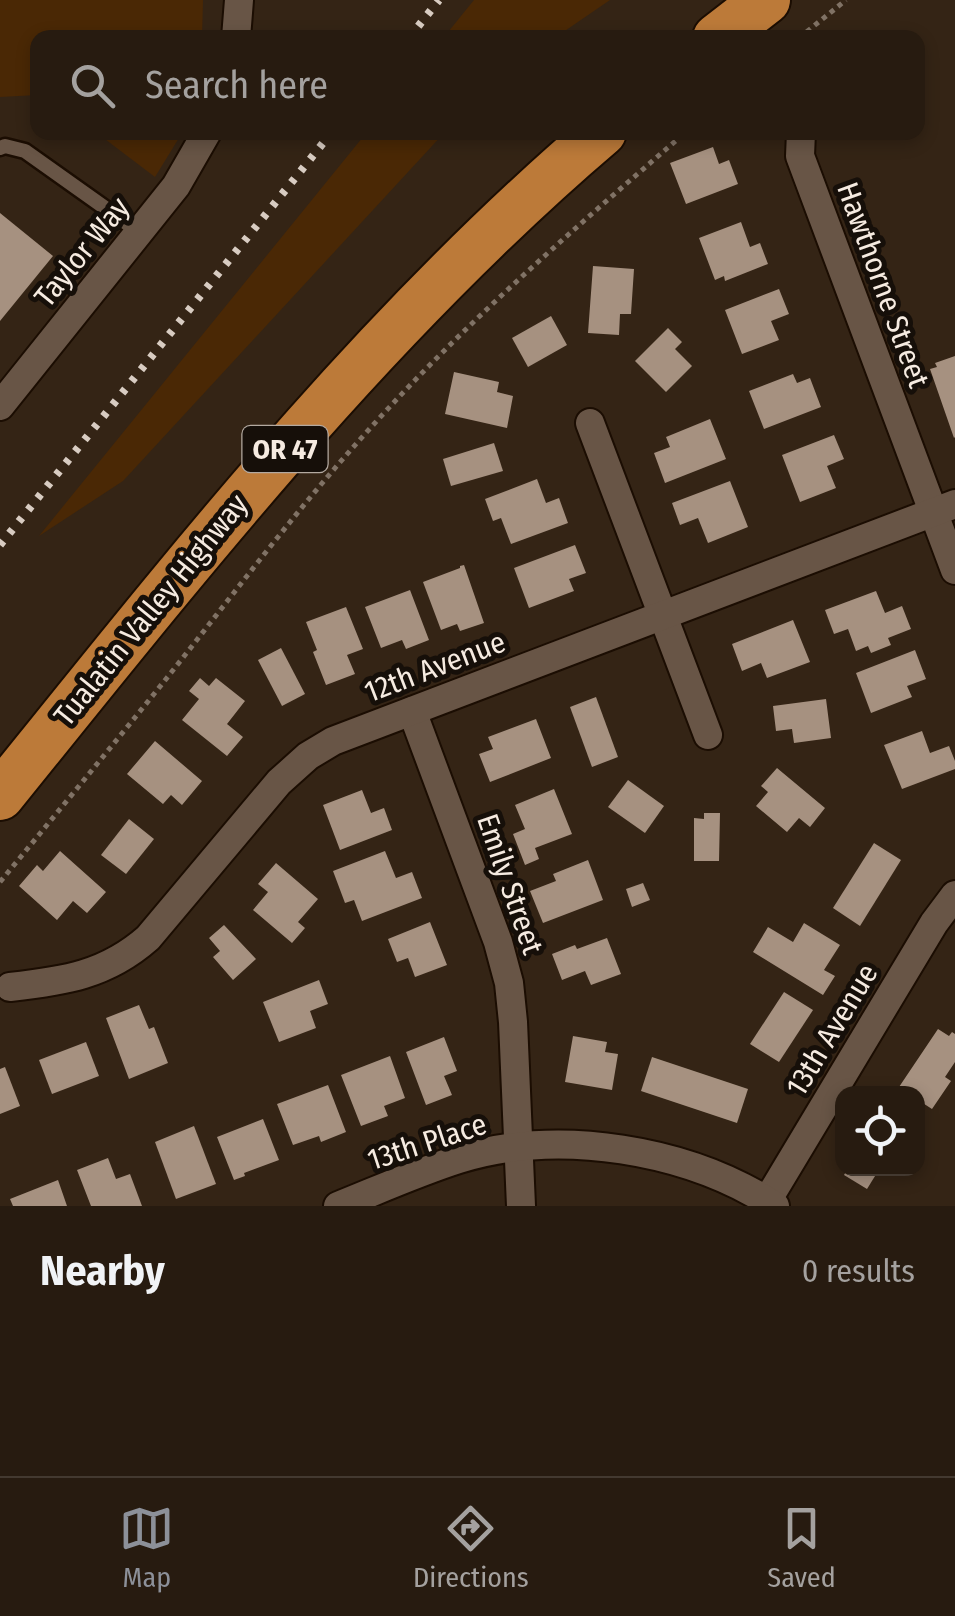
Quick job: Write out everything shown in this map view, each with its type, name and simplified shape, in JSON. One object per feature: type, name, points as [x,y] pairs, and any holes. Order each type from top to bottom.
[{"type":"highway","points":[[727,30],[766,0]]},
{"type":"highway","name":"Tualatin Valley Highway","points":[[0,796],[168,588],[338,388],[457,267],[593,140]]},
{"type":"street","points":[[237,30],[239,0]]},
{"type":"street","name":"Taylor Way","points":[[0,406],[176,186],[202,140]]},
{"type":"street","name":"Hawthorne Street","points":[[801,140],[800,156],[944,508],[955,570]]},
{"type":"street","points":[[590,423],[708,735]]},
{"type":"street","name":"12th Avenue","points":[[5,988],[60,982],[97,971],[129,954],[148,938],[279,782],[308,756],[333,741],[944,508]]},
{"type":"street","name":"Emily Street","points":[[412,711],[498,942],[509,983],[521,1206]]},
{"type":"street","name":"13th Avenue","points":[[771,1203],[934,923],[955,895]]},
{"type":"street","name":"13th Place","points":[[338,1206],[460,1158],[554,1145],[633,1150],[723,1177],[771,1203]]},
{"type":"lane","points":[[0,148],[25,150],[139,232]]},
{"type":"path","points":[[809,30],[846,0]]},
{"type":"path","points":[[0,882],[251,570],[403,392],[560,241],[677,140]]},
{"type":"shaded area","points":[[0,0],[203,0],[202,30],[30,30],[30,95],[0,97]]},
{"type":"shaded area","points":[[474,0],[610,0],[566,30],[450,30]]},
{"type":"shaded area","points":[[106,140],[178,140],[155,177]]},
{"type":"shaded area","points":[[361,140],[438,140],[123,481],[39,536]]},
{"type":"building","points":[[713,147],[719,164],[729,160],[738,184],[686,204],[670,163]]},
{"type":"building","points":[[0,213],[53,256],[0,321]]},
{"type":"building","points":[[741,222],[750,247],[760,243],[768,264],[725,281],[724,276],[715,280],[699,238]]},
{"type":"building","points":[[593,266],[634,269],[631,314],[620,314],[619,335],[588,333]]},
{"type":"building","points":[[779,289],[789,314],[771,321],[779,340],[742,354],[725,310]]},
{"type":"building","points":[[551,316],[567,345],[528,367],[512,338]]},
{"type":"building","points":[[668,328],[682,342],[675,349],[692,366],[666,392],[635,361]]},
{"type":"building","points":[[955,356],[954,438],[930,369],[937,367],[935,363]]},
{"type":"building","points":[[454,372],[499,382],[497,392],[513,396],[507,428],[445,414]]},
{"type":"building","points":[[793,374],[797,383],[810,378],[821,407],[764,429],[749,391]]},
{"type":"building","points":[[710,419],[726,459],[665,483],[654,453],[670,447],[666,437]]},
{"type":"building","points":[[834,435],[844,459],[827,466],[836,488],[800,502],[782,455]]},
{"type":"building","points":[[494,443],[503,471],[451,486],[443,459]]},
{"type":"building","points":[[537,479],[546,503],[559,498],[568,523],[511,544],[501,518],[493,521],[485,499]]},
{"type":"building","points":[[730,481],[748,527],[708,543],[698,518],[680,525],[672,503]]},
{"type":"building","points":[[575,545],[586,573],[569,579],[574,591],[529,608],[514,568]]},
{"type":"building","points":[[464,565],[484,623],[460,631],[457,624],[441,630],[423,582]]},
{"type":"building","points":[[410,590],[429,640],[406,649],[402,640],[381,648],[365,607]]},
{"type":"building","points":[[876,591],[885,613],[902,606],[911,629],[888,638],[891,645],[871,653],[868,646],[856,651],[848,629],[834,634],[825,610]]},
{"type":"building","points":[[346,607],[363,649],[347,655],[355,674],[326,685],[306,622]]},
{"type":"building","points":[[793,620],[810,662],[767,678],[761,663],[742,671],[732,644]]},
{"type":"building","points":[[281,648],[305,694],[282,706],[258,660]]},
{"type":"building","points":[[915,650],[926,679],[907,686],[912,697],[871,713],[856,673]]},
{"type":"building","points":[[200,678],[209,686],[216,678],[245,701],[227,724],[243,737],[227,756],[182,720],[199,699],[189,691]]},
{"type":"building","points":[[596,697],[618,757],[592,767],[570,707]]},
{"type":"building","points":[[826,699],[831,738],[794,743],[792,729],[776,731],[773,706]]},
{"type":"building","points":[[536,719],[551,758],[490,782],[479,754],[493,749],[488,737]]},
{"type":"building","points":[[922,731],[930,753],[949,746],[955,769],[902,789],[884,745]]},
{"type":"building","points":[[155,741],[202,781],[182,805],[171,795],[163,804],[127,774]]},
{"type":"building","points":[[777,768],[825,808],[810,827],[799,818],[787,832],[756,806],[768,792],[761,786]]},
{"type":"building","points":[[628,780],[664,806],[645,833],[608,807]]},
{"type":"building","points":[[554,789],[572,834],[535,848],[539,859],[525,865],[513,834],[525,829],[515,805]]},
{"type":"building","points":[[362,790],[371,813],[384,808],[392,830],[340,850],[323,805]]},
{"type":"building","points":[[704,813],[720,813],[719,861],[694,861],[694,818],[704,819]]},
{"type":"building","points":[[129,819],[154,839],[126,874],[101,855]]},
{"type":"building","points":[[874,843],[901,860],[860,926],[833,908]]},
{"type":"building","points":[[60,851],[106,892],[87,913],[73,901],[57,920],[19,886],[37,865],[43,871]]},
{"type":"building","points":[[385,851],[396,878],[412,872],[422,898],[362,921],[354,900],[345,903],[333,871]]},
{"type":"building","points":[[588,860],[603,900],[543,923],[530,891],[556,881],[553,874]]},
{"type":"building","points":[[276,863],[318,899],[298,922],[305,928],[292,943],[253,910],[268,892],[258,884]]},
{"type":"building","points":[[643,883],[650,900],[632,907],[626,889]]},
{"type":"building","points":[[430,922],[447,965],[415,977],[408,958],[397,962],[388,939]]},
{"type":"building","points":[[804,923],[840,945],[824,970],[835,976],[823,995],[753,952],[768,927],[793,942]]},
{"type":"building","points":[[224,925],[256,959],[233,980],[213,957],[220,951],[209,938]]},
{"type":"building","points":[[607,938],[621,974],[591,985],[585,971],[562,980],[552,954]]},
{"type":"building","points":[[319,980],[328,1004],[310,1011],[316,1028],[279,1042],[263,1002]]},
{"type":"building","points":[[784,992],[813,1010],[779,1062],[750,1044]]},
{"type":"building","points":[[139,1005],[149,1029],[154,1027],[168,1063],[129,1079],[106,1018]]},
{"type":"building","points":[[938,1029],[949,1036],[955,1034],[955,1062],[945,1077],[951,1081],[932,1109],[925,1104],[925,1086],[900,1086]]},
{"type":"building","points":[[573,1036],[607,1042],[605,1052],[618,1054],[612,1090],[565,1082]]},
{"type":"building","points":[[444,1037],[457,1071],[444,1076],[452,1095],[426,1105],[406,1052]]},
{"type":"building","points":[[86,1042],[99,1076],[52,1094],[39,1060]]},
{"type":"building","points":[[390,1056],[405,1098],[384,1106],[388,1116],[361,1126],[341,1075]]},
{"type":"building","points":[[652,1057],[748,1089],[737,1123],[641,1091]]},
{"type":"building","points":[[5,1067],[20,1106],[0,1114],[0,1069]]},
{"type":"building","points":[[328,1085],[346,1132],[321,1142],[319,1136],[293,1145],[277,1104]]},
{"type":"building","points":[[263,1119],[279,1160],[234,1180],[217,1137]]},
{"type":"building","points":[[194,1126],[216,1184],[176,1199],[155,1142]]},
{"type":"building","points":[[108,1158],[116,1179],[130,1174],[142,1206],[91,1206],[77,1170]]},
{"type":"building","points":[[846,1176],[875,1176],[867,1189]]},
{"type":"building","points":[[58,1180],[67,1206],[13,1206],[10,1199]]},
{"type":"railway","points":[[415,30],[439,0]]},
{"type":"railway","points":[[0,545],[326,140]]}]
